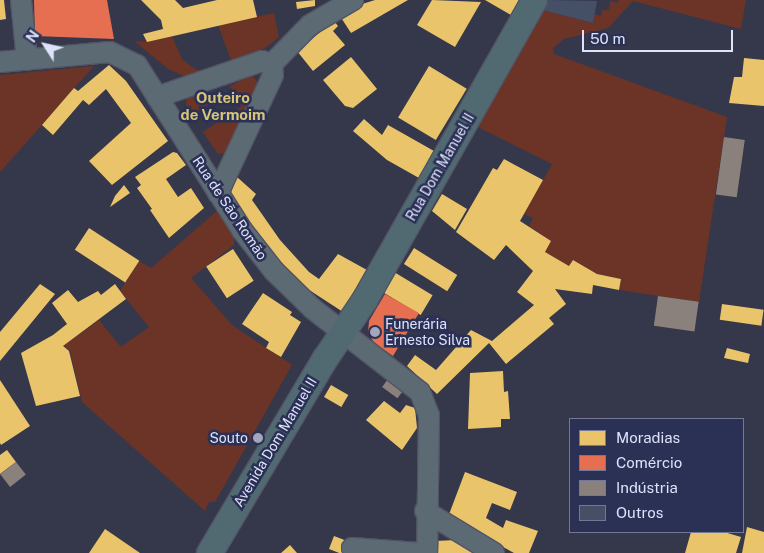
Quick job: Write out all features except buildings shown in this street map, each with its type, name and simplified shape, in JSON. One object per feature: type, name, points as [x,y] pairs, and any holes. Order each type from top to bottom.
[{"type":"main road","name":"Rua Dom Manuel II","points":[[343,333],[534,0]]},
{"type":"main road","name":"Avenida Dom Manuel II","points":[[209,553],[252,478],[343,333]]},
{"type":"street","points":[[21,0],[27,60]]},
{"type":"street","points":[[218,193],[272,74],[272,64],[310,25],[353,0]]},
{"type":"street","name":"Rua de São Romão","points":[[0,62],[110,52],[137,65],[218,193],[274,271],[313,310],[413,384],[424,398],[429,422],[425,511],[427,553]]},
{"type":"street","points":[[157,97],[262,61],[272,64]]},
{"type":"street","points":[[425,511],[494,553]]},
{"type":"street","points":[[352,548],[420,553]]},
{"type":"shaded area","points":[[618,0],[746,0],[741,29],[633,1],[608,28],[564,39],[553,48],[554,54],[727,117],[699,302],[619,290],[621,279],[597,274],[573,260],[569,266],[545,252],[551,241],[529,226],[533,218],[524,214],[552,164],[478,127],[543,10],[593,23],[594,14],[601,16],[602,10],[609,10],[610,1],[618,3]]},
{"type":"shaded area","points":[[274,13],[279,37],[265,48],[232,63],[218,25]]},
{"type":"shaded area","points":[[172,36],[182,59],[195,69],[206,72],[184,76],[168,69],[134,41],[147,42]]},
{"type":"shaded area","points":[[94,66],[42,125],[0,172],[0,75]]},
{"type":"shaded area","points":[[252,75],[259,84],[227,153],[218,154],[203,132],[241,107],[230,86]]},
{"type":"shaded area","points":[[203,92],[211,103],[192,115],[186,105],[187,97]]},
{"type":"shaded area","points":[[217,211],[234,235],[234,245],[191,278],[232,325],[292,365],[215,502],[209,502],[205,511],[82,402],[70,351],[63,346],[99,320],[121,347],[149,327],[120,291],[139,261],[151,268]]},
{"type":"place","name":"Funerária Ernesto Silva","points":[[375,332]]},
{"type":"place","name":"Souto","points":[[258,438]]},
{"type":"district","name":"Outeiro de Vermoim","points":[[223,106]]}]
